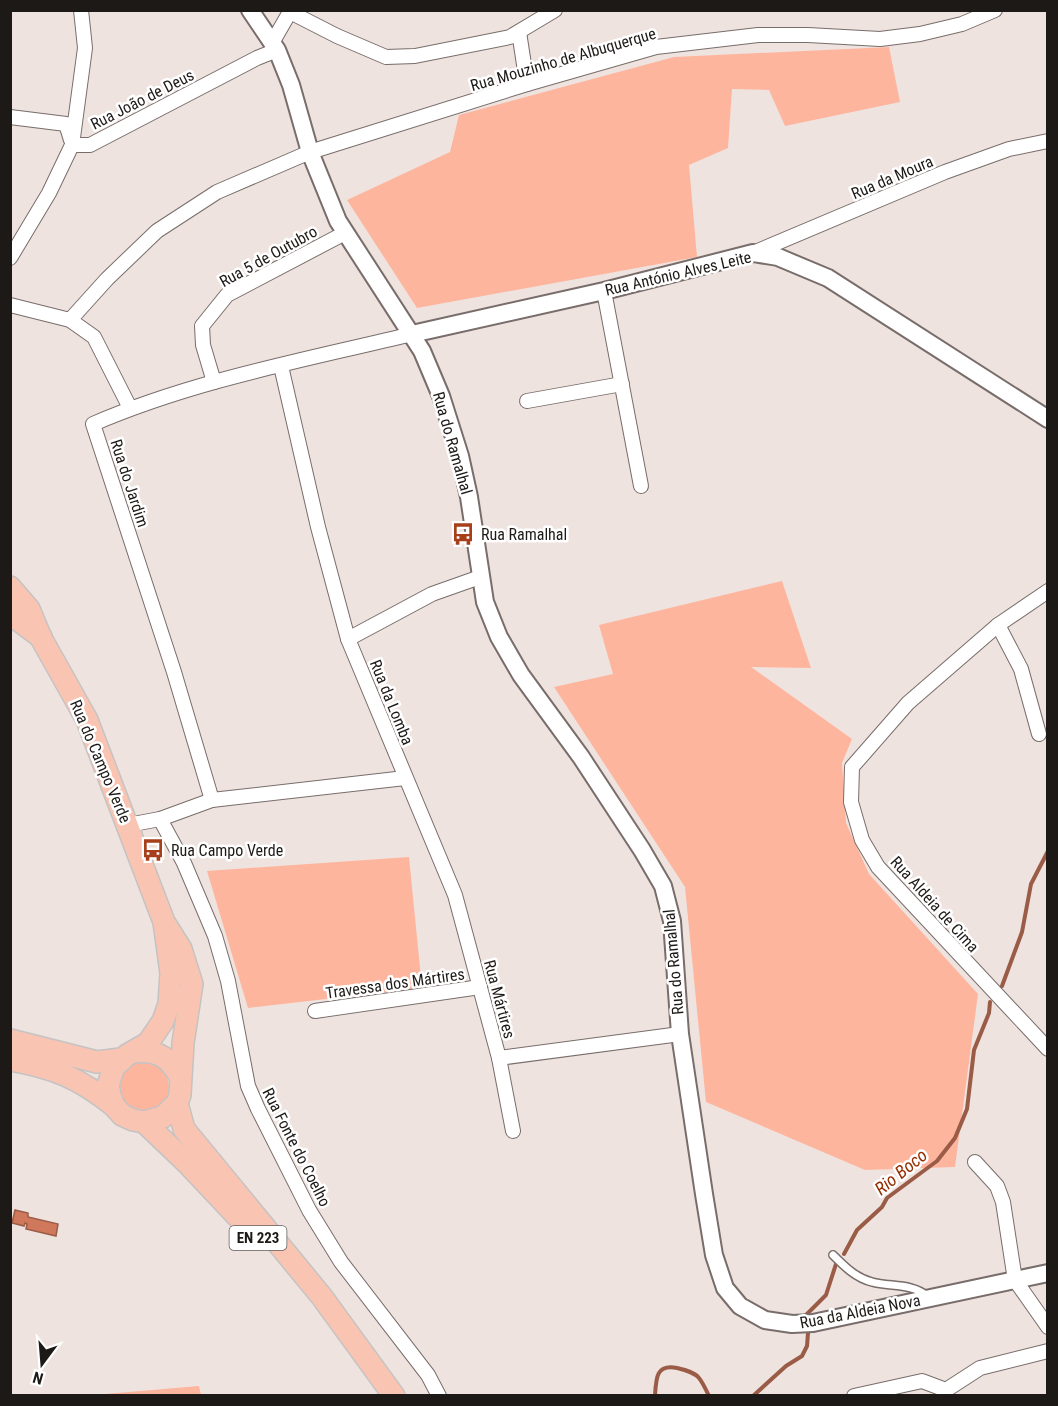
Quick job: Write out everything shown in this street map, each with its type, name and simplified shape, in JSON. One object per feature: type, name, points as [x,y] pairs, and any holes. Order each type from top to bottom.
[{"type":"main road","name":"Rua do Campo Verde","points":[[10,587],[29,609],[41,638],[87,720],[164,922],[181,949],[192,984],[180,1077],[181,1086],[177,1103]]},
{"type":"main road","name":"Rua do Campo Verde","points":[[10,614],[41,638]]},
{"type":"main road","name":"Rua do Campo Verde","points":[[114,1106],[108,1085],[114,1067],[148,1043],[163,1021],[169,1004],[171,973],[164,922]]},
{"type":"main road","points":[[10,1040],[97,1062],[145,1050],[157,1052],[175,1066],[180,1077]]},
{"type":"main road","name":"EN 223","points":[[10,1060],[40,1065],[72,1077],[90,1087],[122,1115],[144,1122],[187,1163],[297,1280],[366,1359]]},
{"type":"main road","points":[[144,1122],[163,1118],[177,1103]]},
{"type":"main road","name":"EN 223","points":[[177,1103],[184,1129],[322,1297],[394,1395]]},
{"type":"street","points":[[10,258],[49,193],[72,145],[85,48],[81,10]]},
{"type":"street","name":"Rua do Ramalhal","points":[[250,10],[274,47],[291,85],[310,152],[330,205],[345,233],[422,351],[441,396],[460,456],[474,523],[480,577],[492,622],[509,657],[581,757],[663,886],[672,921],[680,1034]]},
{"type":"street","points":[[274,47],[291,11],[337,36],[386,57],[415,56],[510,37],[555,10]]},
{"type":"street","name":"Rua Mouzinho de Albuquerque","points":[[70,320],[107,279],[157,231],[217,192],[310,152],[527,84],[656,47],[758,35],[880,39],[920,34],[962,24],[995,10]]},
{"type":"street","points":[[519,32],[527,84]]},
{"type":"street","name":"Rua João de Deus","points":[[72,145],[90,145],[258,58],[274,47]]},
{"type":"street","points":[[10,117],[66,124],[72,145]]},
{"type":"street","name":"Rua da Moura","points":[[753,253],[945,172],[1009,148],[1047,141]]},
{"type":"street","name":"Rua 5 de Outubro","points":[[214,382],[203,345],[202,326],[227,295],[345,233]]},
{"type":"street","name":"Rua António Alves Leite","points":[[412,334],[604,291],[753,253],[778,257],[828,278],[1047,419]]},
{"type":"street","points":[[604,291],[641,486]]},
{"type":"street","points":[[10,305],[70,320],[94,337],[130,408]]},
{"type":"street","name":"Rua do Jardim","points":[[212,800],[170,661],[93,424],[130,408],[214,382],[412,334]]},
{"type":"street","name":"Rua da Lomba","points":[[281,366],[318,527],[348,639],[405,778]]},
{"type":"street","points":[[527,401],[622,384]]},
{"type":"street","points":[[348,639],[432,594],[480,577]]},
{"type":"street","name":"Rua Aldeia de Cima","points":[[1047,591],[998,625],[908,703],[852,767],[851,802],[862,840],[878,867],[1047,1049]]},
{"type":"street","points":[[998,625],[1021,669],[1039,734]]},
{"type":"street","points":[[128,825],[160,819],[212,800],[405,778]]},
{"type":"street","name":"Rua Mártires","points":[[405,778],[455,895],[499,1058],[680,1034]]},
{"type":"street","name":"Rua Fonte do Coelho","points":[[160,819],[184,863],[216,936],[228,981],[248,1086],[258,1109],[309,1210],[341,1262],[428,1375],[439,1395]]},
{"type":"street","name":"Travessa dos Mártires","points":[[315,1011],[480,987]]},
{"type":"street","name":"Rua da Aldeia Nova","points":[[680,1034],[714,1255],[725,1288],[740,1306],[765,1320],[792,1324],[813,1323],[1047,1273]]},
{"type":"street","points":[[499,1058],[513,1131]]},
{"type":"street","points":[[975,1162],[997,1186],[1003,1202],[1015,1280],[1047,1327]]},
{"type":"street","points":[[854,1395],[922,1381],[945,1393],[980,1368],[1047,1351]]},
{"type":"lane","points":[[833,1255],[864,1280],[914,1288],[929,1297]]},
{"type":"shaded area","points":[[889,47],[900,102],[785,126],[769,90],[732,89],[728,148],[689,165],[697,257],[417,308],[347,200],[450,152],[459,115],[674,57]]},
{"type":"shaded area","points":[[782,581],[811,668],[751,667],[852,739],[842,763],[846,823],[869,874],[978,994],[955,1167],[865,1170],[706,1102],[685,887],[554,687],[613,674],[599,625]]},
{"type":"shaded area","points":[[409,857],[422,988],[248,1008],[207,871]]},
{"type":"shaded area","points":[[144,1062],[162,1069],[169,1087],[162,1105],[144,1112],[126,1105],[119,1087],[126,1069]]},
{"type":"shaded area","points":[[15,1210],[28,1213],[28,1217],[58,1224],[56,1236],[26,1229],[27,1224],[25,1223],[24,1226],[12,1223]]},
{"type":"shaded area","points":[[199,1386],[201,1395],[93,1395]]},
{"type":"waterway","name":"Rio Boco","points":[[1002,986],[1022,932],[1031,884],[1048,851]]},
{"type":"waterway","name":"Rio Boco","points":[[844,1254],[857,1230],[882,1207],[887,1198],[937,1161],[955,1138],[967,1109],[974,1050],[989,1013],[990,1002]]},
{"type":"waterway","name":"Rio Boco","points":[[806,1315],[826,1295],[836,1264]]},
{"type":"waterway","name":"Rio Boco","points":[[753,1396],[786,1366],[802,1356],[807,1346],[808,1333]]},
{"type":"waterway","name":"Rio Boco","points":[[655,1396],[656,1383],[661,1370],[670,1367],[686,1370],[697,1376],[709,1396]]},
{"type":"place","name":"Rua Ramalhal","points":[[463,534]]},
{"type":"place","name":"Rua Campo Verde","points":[[153,850]]}]
